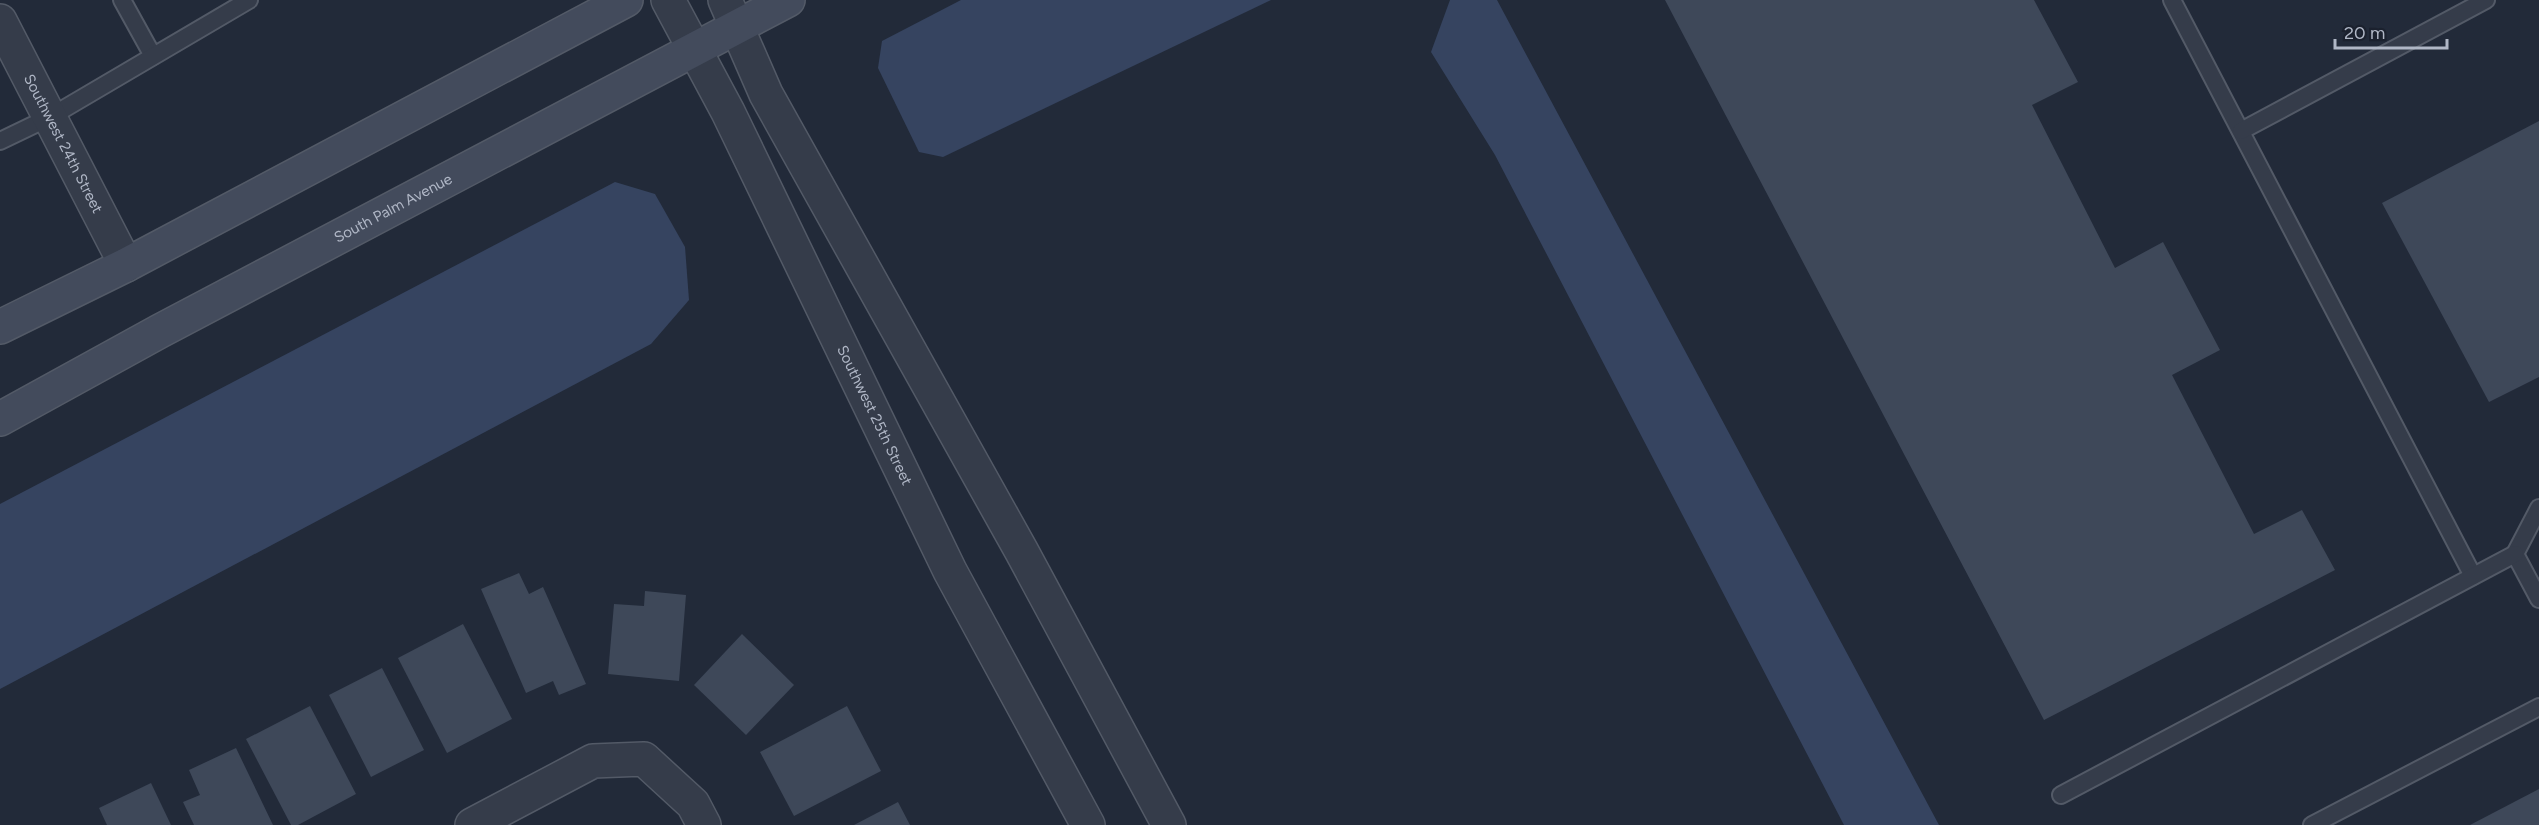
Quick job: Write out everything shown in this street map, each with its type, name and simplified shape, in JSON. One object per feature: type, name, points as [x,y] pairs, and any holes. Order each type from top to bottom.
[{"type":"main road","points":[[0,327],[126,265],[626,0]]},
{"type":"main road","name":"South Palm Avenue","points":[[0,419],[160,331],[695,49],[731,14],[788,0]]},
{"type":"street","name":"Southwest 25th Street","points":[[668,0],[732,122],[950,571],[1088,825]]},
{"type":"street","points":[[731,14],[766,94],[1022,552],[1169,825]]},
{"type":"street","name":"Southwest 24th Street","points":[[0,21],[126,265]]},
{"type":"street","points":[[472,825],[593,761],[645,759],[693,804],[704,825]]},
{"type":"lane","points":[[122,0],[153,56]]},
{"type":"lane","points":[[0,141],[50,117],[249,0]]},
{"type":"lane","points":[[2172,0],[2474,576]]},
{"type":"lane","points":[[2241,131],[2486,0]]},
{"type":"lane","points":[[2061,795],[2515,554],[2539,508]]},
{"type":"lane","points":[[2515,554],[2539,599]]},
{"type":"lane","points":[[2312,825],[2539,706]]},
{"type":"water","points":[[961,0],[1271,0],[943,157],[919,152],[878,68],[882,41]]},
{"type":"water","points":[[1450,0],[1497,0],[1939,825],[1844,825],[1495,155],[1431,52]]},
{"type":"water","points":[[615,182],[655,194],[685,247],[689,300],[651,344],[0,689],[0,504]]},
{"type":"building","points":[[1665,0],[2034,0],[2078,82],[2032,105],[2115,268],[2163,242],[2220,350],[2172,375],[2254,534],[2302,510],[2335,570],[2044,720]]},
{"type":"building","points":[[2539,121],[2539,377],[2489,402],[2382,203]]},
{"type":"building","points":[[519,573],[529,594],[543,587],[586,684],[559,695],[553,681],[526,693],[481,589]]},
{"type":"building","points":[[645,591],[686,595],[679,681],[608,674],[614,604],[644,606]]},
{"type":"building","points":[[463,624],[512,719],[447,753],[398,658]]},
{"type":"building","points":[[742,634],[794,685],[746,735],[694,685]]},
{"type":"building","points":[[382,668],[424,750],[371,777],[329,695]]},
{"type":"building","points":[[310,706],[356,794],[298,825],[291,825],[246,739]]},
{"type":"building","points":[[847,706],[881,771],[794,816],[760,752]]},
{"type":"building","points":[[236,748],[273,825],[194,825],[183,802],[200,795],[189,770]]},
{"type":"building","points":[[151,783],[171,825],[107,825],[99,808]]},
{"type":"building","points":[[2539,789],[2539,825],[2470,825]]},
{"type":"building","points":[[898,802],[910,825],[854,825]]}]
